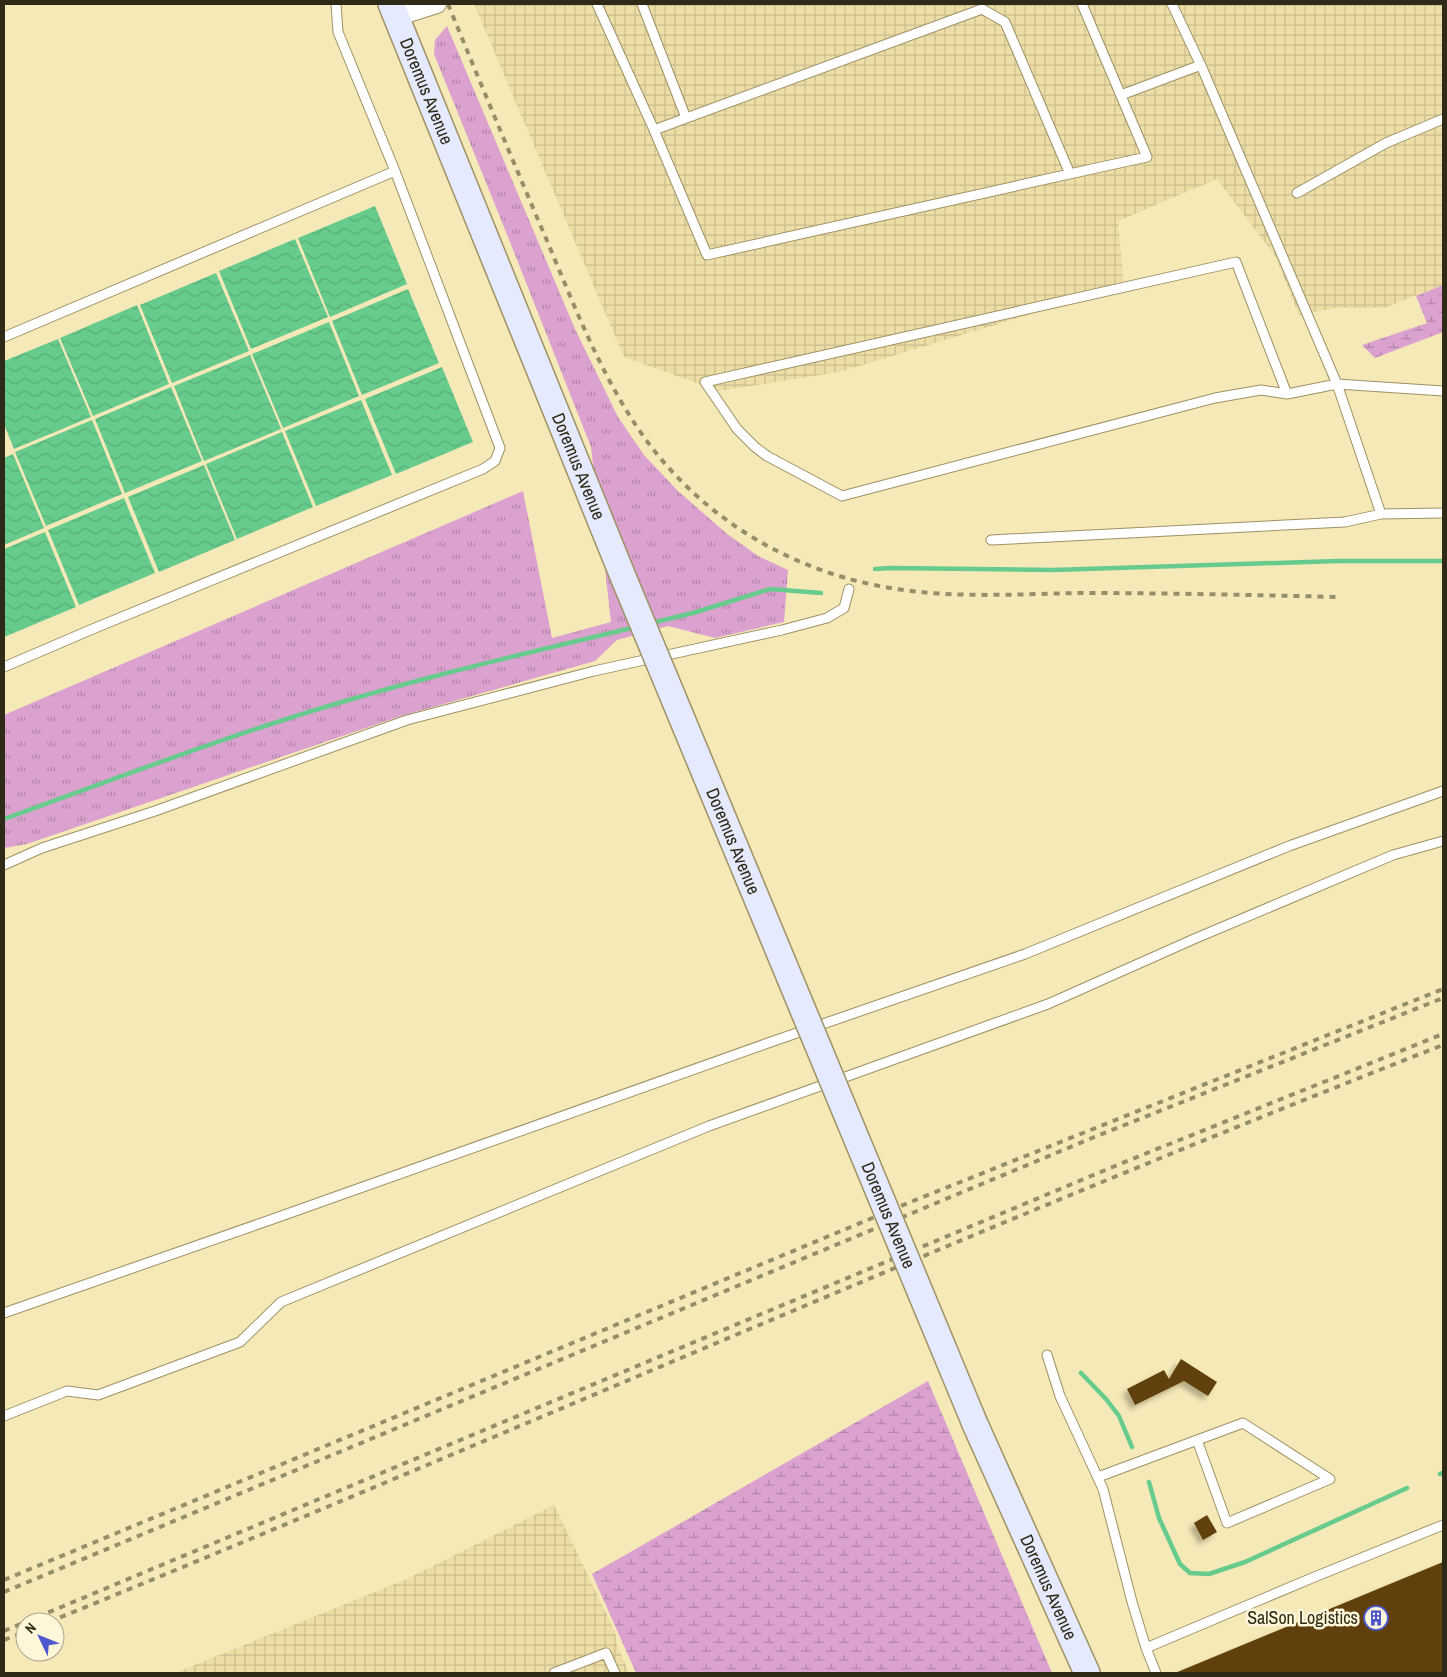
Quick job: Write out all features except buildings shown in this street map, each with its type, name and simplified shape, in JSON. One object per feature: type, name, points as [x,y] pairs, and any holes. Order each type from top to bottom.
[{"type":"main road","name":"Doremus Avenue","points":[[394,10],[624,579],[975,1424],[1087,1673]]},
{"type":"street","points":[[394,10],[437,4]]},
{"type":"lane","points":[[4,667],[483,469],[495,461],[500,448],[395,171],[338,32],[336,4]]},
{"type":"lane","points":[[597,4],[654,130],[707,255],[1147,156],[1082,4]]},
{"type":"lane","points":[[642,4],[686,118]]},
{"type":"lane","points":[[1172,4],[1201,65],[1337,384],[1381,514]]},
{"type":"lane","points":[[654,130],[982,9],[1005,22],[1070,174]]},
{"type":"lane","points":[[1121,95],[1201,65]]},
{"type":"lane","points":[[1297,193],[1386,143],[1443,119]]},
{"type":"lane","points":[[4,337],[395,171]]},
{"type":"lane","points":[[1287,394],[1236,262],[705,382],[737,429],[755,447],[767,456],[842,496],[1215,398],[1261,390],[1287,394],[1337,384],[1443,391]]},
{"type":"lane","points":[[991,540],[1345,522],[1381,514],[1443,512]]},
{"type":"lane","points":[[4,865],[42,848],[155,811],[407,720],[594,671],[782,630],[827,618],[844,608],[849,590]]},
{"type":"lane","points":[[4,1312],[1025,954],[1289,846],[1443,791]]},
{"type":"lane","points":[[4,1416],[67,1391],[98,1395],[240,1342],[281,1302],[709,1126],[1048,1004],[1194,939],[1393,855],[1443,841]]},
{"type":"lane","points":[[1047,1355],[1060,1396],[1103,1489],[1132,1602],[1156,1673]]},
{"type":"lane","points":[[1098,1477],[1197,1440],[1243,1423],[1330,1479],[1228,1524],[1197,1440]]},
{"type":"lane","points":[[1146,1648],[1443,1525]]},
{"type":"lane","points":[[554,1673],[606,1653],[615,1673]]},
{"type":"shaded area","points":[[474,4],[1443,4],[1443,285],[1384,308],[1336,308],[1299,315],[1275,256],[1217,179],[1118,221],[1124,286],[839,372],[719,391],[624,357]]},
{"type":"shaded area","points":[[554,1505],[615,1632],[617,1645],[629,1673],[175,1673],[407,1579]]},
{"type":"green space","points":[[447,26],[575,329],[618,417],[644,455],[678,491],[726,533],[758,556],[788,570],[784,622],[715,638],[668,626],[617,640],[595,661],[398,717],[27,844],[4,848],[4,715],[523,491],[552,638],[611,622],[591,447],[434,54],[435,40]]},
{"type":"green space","points":[[1443,285],[1443,332],[1375,358],[1362,345],[1427,323],[1416,296]]},
{"type":"green space","points":[[928,1381],[1052,1673],[636,1673],[592,1574]]},
{"type":"water","points":[[375,206],[407,284],[330,317],[298,238]]},
{"type":"water","points":[[295,239],[328,317],[251,349],[219,271]]},
{"type":"water","points":[[216,273],[249,351],[172,383],[140,305]]},
{"type":"water","points":[[408,289],[439,363],[362,395],[332,321]]},
{"type":"water","points":[[137,305],[169,384],[93,416],[60,338]]},
{"type":"water","points":[[329,322],[359,396],[283,428],[252,354]]},
{"type":"water","points":[[58,339],[91,417],[14,449],[4,424],[4,361]]},
{"type":"water","points":[[250,355],[281,429],[204,461],[174,386]]},
{"type":"water","points":[[442,367],[473,442],[396,474],[365,399]]},
{"type":"water","points":[[171,387],[202,461],[125,493],[95,419]]},
{"type":"water","points":[[361,400],[392,475],[316,506],[285,431]]},
{"type":"water","points":[[92,420],[122,494],[46,526],[15,452]]},
{"type":"water","points":[[282,432],[313,507],[237,539],[206,464]]},
{"type":"water","points":[[13,454],[44,528],[4,545],[4,458]]},
{"type":"water","points":[[204,465],[235,540],[159,572],[128,497]]},
{"type":"water","points":[[124,498],[155,573],[79,605],[48,530]]},
{"type":"water","points":[[45,532],[76,607],[4,637],[4,549]]},
{"type":"waterway","points":[[875,569],[1053,570],[1338,561],[1443,561]]},
{"type":"waterway","points":[[651,623],[693,613],[770,589],[821,593]]},
{"type":"waterway","points":[[4,819],[204,747],[361,696],[636,627]]},
{"type":"waterway","points":[[1081,1373],[1106,1399],[1119,1416],[1132,1447]]},
{"type":"waterway","points":[[1149,1482],[1159,1518],[1180,1564],[1190,1573],[1209,1574],[1245,1562],[1407,1488]]},
{"type":"railway","points":[[448,4],[575,308],[621,402],[658,455],[684,484],[712,509],[743,531],[776,550],[811,566],[847,578],[909,591],[983,595],[1113,593],[1339,597]]},
{"type":"railway","points":[[4,1580],[913,1201],[1443,989]]},
{"type":"railway","points":[[4,1592],[1092,1138],[1443,998]]},
{"type":"railway","points":[[4,1631],[1115,1166],[1443,1034]]},
{"type":"railway","points":[[65,1615],[919,1258],[1443,1045]]},
{"type":"railway","points":[[4,1640],[15,1636]]},
{"type":"place","name":"SalSon Logistics","points":[[1376,1618]]}]
